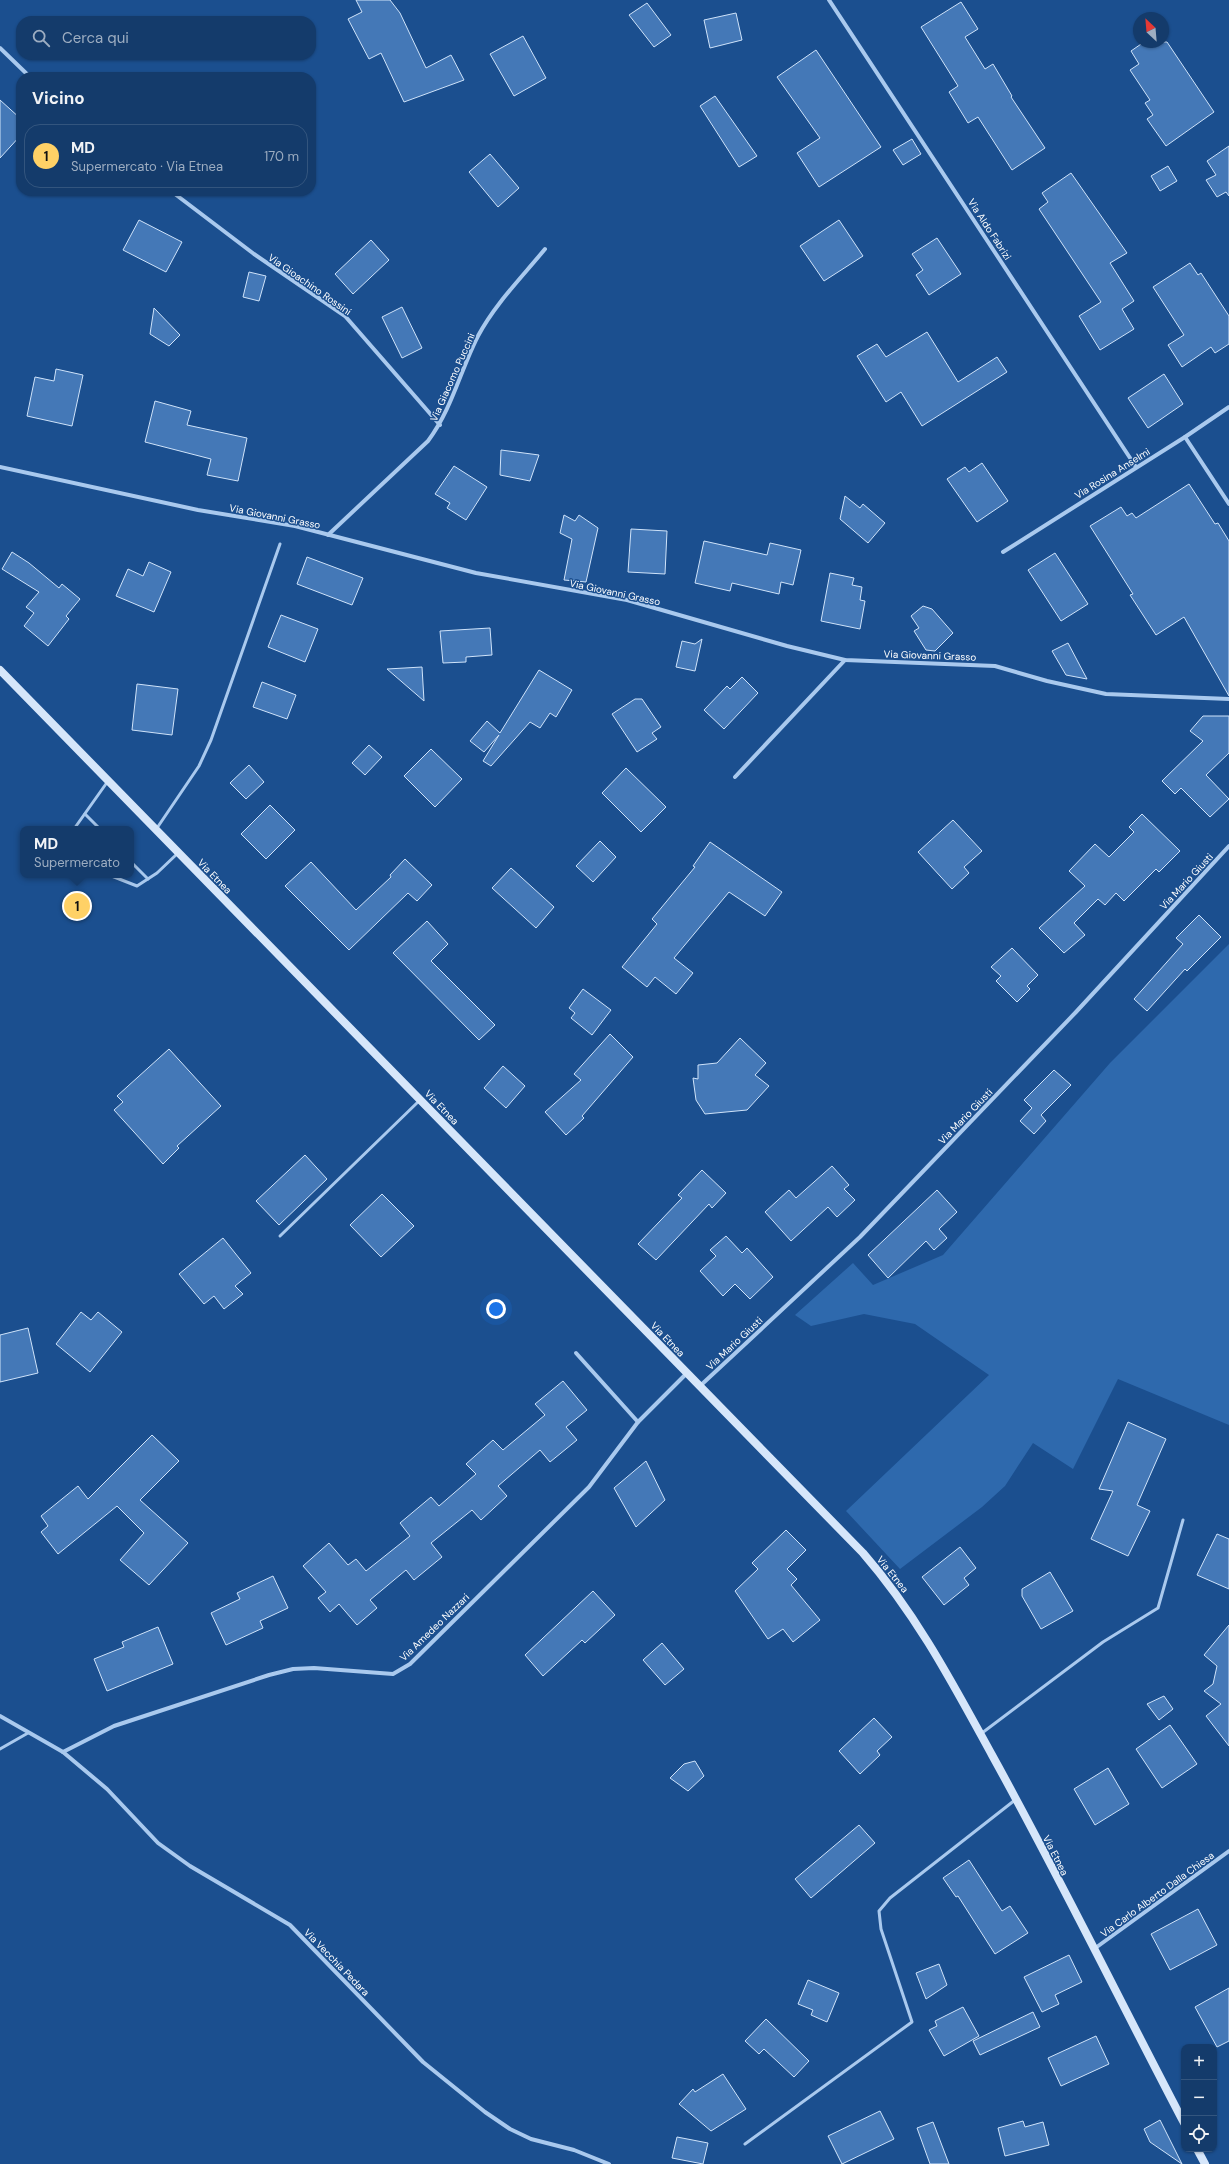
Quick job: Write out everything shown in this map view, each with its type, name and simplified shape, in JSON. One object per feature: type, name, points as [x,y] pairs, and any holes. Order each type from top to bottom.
[{"type":"main road","name":"Via Etnea","points":[[0,670],[700,1386],[887,1580],[921,1629],[1016,1799],[1181,2118]]},
{"type":"main road","points":[[1199,2152],[1205,2164]]},
{"type":"street","name":"Via Aldo Fabrizi","points":[[830,0],[1136,467]]},
{"type":"street","points":[[0,48],[25,72]]},
{"type":"street","name":"Via Gioachino Rossini","points":[[178,196],[254,254],[345,316],[440,425]]},
{"type":"street","name":"Via Giacomo Puccini","points":[[328,535],[428,441],[440,425],[478,336],[496,309],[545,249]]},
{"type":"street","name":"Via Rosina Anselmi","points":[[1003,552],[1185,437],[1229,407]]},
{"type":"street","points":[[1185,437],[1229,504]]},
{"type":"street","name":"Via Giovanni Grasso","points":[[0,467],[198,510],[295,526],[476,573],[627,600],[787,646],[845,660],[995,666],[1047,681],[1106,694],[1229,699]]},
{"type":"street","points":[[735,777],[845,660]]},
{"type":"street","name":"Via Mario Giusti","points":[[700,1386],[860,1237],[1076,1012],[1229,846]]},
{"type":"street","points":[[576,1353],[638,1422]]},
{"type":"street","name":"Via Amedeo Nazzari","points":[[63,1752],[114,1726],[269,1675],[293,1669],[314,1668],[393,1674],[410,1664],[589,1487],[638,1422],[687,1373]]},
{"type":"street","name":"Via Vecchia Pedara","points":[[0,1716],[63,1752],[107,1789],[158,1843],[190,1866],[290,1925],[423,2062],[485,2112],[510,2129],[531,2140],[574,2150],[609,2164]]},
{"type":"street","name":"Via Carlo Alberto Dalla Chiesa","points":[[1094,1949],[1229,1851]]},
{"type":"lane","points":[[156,830],[199,766],[211,740],[280,544]]},
{"type":"lane","points":[[76,826],[108,781]]},
{"type":"lane","points":[[85,814],[97,826]]},
{"type":"lane","points":[[117,878],[137,886],[148,879],[178,853]]},
{"type":"lane","points":[[134,865],[148,879]]},
{"type":"lane","points":[[280,1236],[420,1100]]},
{"type":"lane","points":[[980,1734],[1103,1642],[1158,1608],[1183,1520]]},
{"type":"lane","points":[[0,1749],[28,1733]]},
{"type":"lane","points":[[746,2144],[912,2022],[881,1929],[879,1911],[890,1898],[1016,1799]]},
{"type":"shaded area","points":[[1229,944],[1229,1425],[1118,1379],[1073,1469],[1033,1443],[1005,1486],[982,1507],[900,1569],[846,1511],[989,1375],[915,1324],[864,1314],[811,1326],[795,1315],[853,1263],[873,1285],[943,1255],[1110,1063]]},
{"type":"building","points":[[356,0],[390,0],[400,13],[426,68],[451,55],[464,80],[404,102],[381,53],[369,59],[348,19],[362,12]]},
{"type":"building","points":[[961,2],[978,29],[965,37],[985,69],[993,64],[1012,96],[1011,97],[1045,148],[1012,170],[978,117],[968,123],[949,92],[958,86],[921,27]]},
{"type":"building","points":[[647,3],[671,35],[654,47],[629,15]]},
{"type":"building","points":[[736,13],[742,40],[710,48],[704,20]]},
{"type":"building","points":[[523,36],[546,78],[514,96],[490,54]]},
{"type":"building","points":[[1169,45],[1214,112],[1166,146],[1147,119],[1153,115],[1145,103],[1150,100],[1130,70],[1139,64],[1131,51],[1135,48],[1169,48]]},
{"type":"building","points":[[816,50],[881,147],[819,187],[797,153],[820,138],[777,77]]},
{"type":"building","points":[[715,96],[757,156],[739,167],[700,106]]},
{"type":"building","points":[[0,100],[16,114],[16,140],[0,158]]},
{"type":"building","points":[[912,139],[921,154],[903,165],[893,150]]},
{"type":"building","points":[[1229,146],[1229,196],[1226,192],[1217,197],[1206,180],[1216,175],[1207,161]]},
{"type":"building","points":[[490,154],[519,188],[498,207],[469,172]]},
{"type":"building","points":[[1168,166],[1177,181],[1160,191],[1151,176]]},
{"type":"building","points":[[1071,173],[1127,253],[1110,263],[1134,301],[1122,309],[1134,329],[1100,350],[1079,316],[1101,302],[1039,209],[1048,202],[1042,193]]},
{"type":"building","points":[[139,220],[182,242],[166,272],[123,250]]},
{"type":"building","points":[[839,220],[863,256],[824,281],[800,246]]},
{"type":"building","points":[[937,238],[961,274],[929,295],[916,275],[923,270],[912,254]]},
{"type":"building","points":[[371,240],[389,260],[353,294],[335,274]]},
{"type":"building","points":[[1190,263],[1198,275],[1201,273],[1229,316],[1229,344],[1215,353],[1211,347],[1182,367],[1168,345],[1184,335],[1153,287]]},
{"type":"building","points":[[249,272],[266,276],[259,301],[243,297]]},
{"type":"building","points":[[402,307],[422,348],[402,358],[382,317]]},
{"type":"building","points":[[154,308],[180,335],[169,346],[150,334]]},
{"type":"building","points":[[927,332],[958,382],[997,357],[1007,372],[922,426],[901,392],[886,402],[857,356],[877,344],[886,357]]},
{"type":"building","points":[[56,369],[83,375],[72,426],[27,416],[35,377],[54,381]]},
{"type":"building","points":[[1164,374],[1183,404],[1148,428],[1128,398]]},
{"type":"building","points":[[155,401],[191,411],[187,425],[247,438],[238,481],[207,475],[211,459],[145,442]]},
{"type":"building","points":[[501,450],[539,455],[530,481],[500,475]]},
{"type":"building","points":[[982,463],[1008,501],[977,522],[947,479],[965,467],[969,472]]},
{"type":"building","points":[[454,466],[487,487],[466,520],[447,508],[450,503],[435,494]]},
{"type":"building","points":[[1189,484],[1215,524],[1218,523],[1229,541],[1229,696],[1184,617],[1156,635],[1130,595],[1133,594],[1090,526],[1121,507],[1127,516],[1132,513],[1136,518]]},
{"type":"building","points":[[845,496],[860,508],[863,504],[885,523],[868,543],[840,519]]},
{"type":"building","points":[[564,515],[575,521],[579,515],[598,528],[586,582],[564,580],[572,539],[560,533]]},
{"type":"building","points":[[631,529],[667,531],[665,574],[628,572]]},
{"type":"building","points":[[704,541],[767,555],[770,543],[801,550],[793,585],[781,582],[779,594],[732,583],[730,591],[695,583]]},
{"type":"building","points":[[12,552],[29,563],[59,588],[62,584],[80,599],[66,616],[69,619],[48,646],[24,626],[34,613],[26,607],[39,592],[2,569]]},
{"type":"building","points":[[1055,553],[1088,604],[1061,621],[1028,570]]},
{"type":"building","points":[[307,557],[363,578],[352,605],[297,584]]},
{"type":"building","points":[[149,562],[171,572],[154,612],[116,596],[128,569],[143,576]]},
{"type":"building","points":[[830,573],[854,578],[852,585],[862,587],[860,600],[865,601],[860,629],[821,621]]},
{"type":"building","points":[[923,606],[932,609],[953,633],[935,651],[926,650],[914,631],[919,628],[911,616]]},
{"type":"building","points":[[281,615],[318,629],[305,662],[268,647]]},
{"type":"building","points":[[490,628],[492,655],[466,657],[466,662],[443,663],[440,631]]},
{"type":"building","points":[[702,639],[695,671],[676,667],[682,641],[695,644]]},
{"type":"building","points":[[1068,643],[1087,679],[1066,675],[1052,651]]},
{"type":"building","points":[[422,667],[424,701],[387,669]]},
{"type":"building","points":[[539,670],[572,690],[556,717],[550,713],[540,728],[530,722],[491,766],[483,761],[499,735],[484,752],[470,741],[487,721],[500,733]]},
{"type":"building","points":[[742,677],[758,693],[724,729],[704,710],[727,686],[730,689]]},
{"type":"building","points":[[262,682],[296,695],[287,719],[253,707]]},
{"type":"building","points":[[137,684],[178,689],[172,735],[132,730]]},
{"type":"building","points":[[635,699],[642,699],[661,727],[652,733],[657,739],[637,752],[612,714]]},
{"type":"building","points":[[1203,716],[1229,716],[1229,753],[1206,775],[1229,799],[1210,817],[1181,788],[1175,794],[1162,781],[1203,741],[1190,731]]},
{"type":"building","points":[[369,745],[382,757],[365,775],[352,763]]},
{"type":"building","points":[[431,749],[462,779],[435,807],[404,776]]},
{"type":"building","points":[[249,765],[264,782],[246,799],[230,783]]},
{"type":"building","points":[[626,768],[666,807],[641,832],[602,793]]},
{"type":"building","points":[[270,805],[295,830],[266,859],[241,834]]},
{"type":"building","points":[[1142,814],[1180,851],[1159,872],[1156,869],[1124,901],[1116,893],[1105,905],[1098,899],[1074,923],[1085,935],[1064,953],[1039,928],[1085,886],[1069,871],[1095,844],[1109,857],[1134,832],[1129,827]]},
{"type":"building","points":[[953,820],[982,851],[964,867],[969,873],[952,889],[918,852]]},
{"type":"building","points":[[600,841],[616,857],[593,882],[576,866]]},
{"type":"building","points":[[710,842],[782,892],[765,916],[729,892],[674,958],[693,973],[676,994],[655,977],[647,987],[622,967],[657,924],[652,919],[695,867],[693,866]]},
{"type":"building","points":[[405,859],[432,885],[417,901],[408,893],[349,950],[285,886],[311,862],[356,910],[391,877],[390,875]]},
{"type":"building","points":[[511,868],[554,907],[536,928],[492,888]]},
{"type":"building","points":[[1199,915],[1221,937],[1187,971],[1185,969],[1147,1011],[1134,999],[1183,944],[1176,938]]},
{"type":"building","points":[[427,921],[448,944],[431,961],[495,1025],[479,1040],[393,953]]},
{"type":"building","points":[[1012,948],[1038,975],[1027,986],[1030,989],[1017,1002],[996,981],[1001,976],[991,967]]},
{"type":"building","points":[[583,989],[611,1010],[592,1035],[571,1018],[575,1013],[569,1008]]},
{"type":"building","points":[[610,1034],[633,1057],[582,1116],[584,1118],[566,1135],[545,1112],[581,1080],[574,1074]]},
{"type":"building","points":[[740,1038],[766,1063],[755,1075],[769,1086],[747,1110],[705,1114],[696,1100],[693,1078],[698,1079],[698,1065],[717,1063]]},
{"type":"building","points":[[169,1049],[221,1106],[177,1146],[179,1148],[163,1164],[114,1110],[123,1102],[117,1096]]},
{"type":"building","points":[[503,1066],[525,1086],[506,1108],[484,1088]]},
{"type":"building","points":[[1054,1070],[1071,1085],[1041,1115],[1046,1121],[1034,1134],[1020,1121],[1032,1108],[1024,1100]]},
{"type":"building","points":[[305,1155],[327,1179],[279,1225],[256,1201]]},
{"type":"building","points":[[832,1166],[849,1185],[844,1189],[855,1200],[837,1217],[828,1207],[791,1241],[765,1212],[789,1190],[796,1198]]},
{"type":"building","points":[[702,1170],[726,1193],[712,1208],[709,1204],[656,1260],[638,1244],[682,1198],[678,1195]]},
{"type":"building","points":[[937,1190],[957,1212],[939,1229],[947,1238],[934,1250],[926,1241],[888,1278],[868,1255]]},
{"type":"building","points":[[382,1194],[414,1226],[381,1257],[350,1225]]},
{"type":"building","points":[[726,1236],[742,1253],[747,1248],[773,1277],[750,1299],[735,1284],[723,1296],[700,1271],[716,1256],[710,1250]]},
{"type":"building","points":[[223,1238],[251,1273],[235,1286],[243,1294],[224,1309],[214,1296],[204,1304],[179,1274]]},
{"type":"building","points":[[81,1312],[91,1320],[98,1312],[122,1332],[90,1372],[56,1344]]},
{"type":"building","points":[[28,1328],[38,1373],[0,1382],[0,1335]]},
{"type":"building","points":[[563,1381],[587,1410],[566,1427],[577,1440],[550,1462],[540,1450],[498,1486],[507,1496],[481,1520],[472,1510],[431,1543],[442,1557],[414,1580],[406,1570],[370,1600],[377,1608],[357,1625],[339,1604],[330,1612],[318,1598],[326,1592],[303,1566],[329,1543],[348,1565],[356,1559],[366,1571],[410,1536],[400,1523],[431,1497],[439,1506],[476,1474],[466,1464],[493,1440],[503,1450],[545,1415],[535,1404]]},
{"type":"building","points":[[1128,1422],[1166,1439],[1137,1505],[1150,1511],[1128,1556],[1091,1539],[1113,1491],[1099,1489]]},
{"type":"building","points":[[152,1435],[179,1461],[140,1500],[188,1543],[149,1585],[120,1560],[144,1533],[117,1506],[58,1554],[41,1532],[48,1526],[41,1516],[78,1486],[88,1499]]},
{"type":"building","points":[[646,1461],[665,1500],[636,1527],[614,1488]]},
{"type":"building","points":[[786,1530],[806,1550],[787,1569],[797,1579],[791,1585],[820,1620],[793,1642],[783,1629],[768,1639],[735,1591],[758,1569],[752,1563]]},
{"type":"building","points":[[1217,1534],[1229,1539],[1229,1589],[1197,1575]]},
{"type":"building","points":[[960,1547],[976,1568],[964,1578],[969,1585],[944,1605],[922,1577]]},
{"type":"building","points":[[1050,1572],[1073,1611],[1041,1629],[1022,1596],[1022,1589]]},
{"type":"building","points":[[273,1576],[288,1608],[260,1621],[263,1628],[226,1645],[211,1613],[240,1599],[237,1593]]},
{"type":"building","points":[[593,1591],[615,1615],[585,1643],[582,1640],[543,1676],[525,1655]]},
{"type":"building","points":[[1229,1625],[1229,1746],[1206,1716],[1221,1704],[1204,1691],[1213,1684],[1217,1666],[1204,1655]]},
{"type":"building","points":[[158,1627],[173,1664],[107,1691],[94,1659],[124,1647],[122,1642]]},
{"type":"building","points":[[662,1643],[684,1669],[665,1685],[643,1660]]},
{"type":"building","points":[[1164,1696],[1173,1709],[1159,1720],[1147,1704]]},
{"type":"building","points":[[874,1718],[892,1737],[877,1751],[880,1755],[860,1774],[839,1751]]},
{"type":"building","points":[[1170,1725],[1197,1764],[1162,1788],[1136,1749]]},
{"type":"building","points":[[695,1761],[704,1776],[688,1791],[670,1778],[684,1764]]},
{"type":"building","points":[[1108,1768],[1129,1804],[1095,1825],[1074,1789]]},
{"type":"building","points":[[859,1825],[875,1843],[811,1898],[795,1879]]},
{"type":"building","points":[[969,1860],[1002,1911],[1010,1906],[1028,1933],[995,1954],[958,1896],[956,1897],[943,1878]]},
{"type":"building","points":[[1198,1909],[1217,1945],[1170,1970],[1151,1934]]},
{"type":"building","points":[[1069,1955],[1082,1982],[1055,1995],[1059,2004],[1042,2012],[1024,1977]]},
{"type":"building","points":[[939,1964],[947,1985],[926,1999],[916,1973]]},
{"type":"building","points":[[808,1980],[839,1993],[827,2022],[811,2015],[813,2010],[798,2004]]},
{"type":"building","points":[[1229,1988],[1229,2041],[1217,2047],[1217,2044],[1215,2044],[1195,2007]]},
{"type":"building","points":[[963,2007],[979,2036],[944,2056],[929,2030],[937,2026],[935,2021]]},
{"type":"building","points":[[1033,2012],[1040,2027],[980,2055],[973,2041]]},
{"type":"building","points":[[766,2019],[809,2061],[794,2077],[764,2049],[759,2054],[745,2041]]},
{"type":"building","points":[[1096,2036],[1109,2064],[1061,2086],[1048,2058]]},
{"type":"building","points":[[723,2074],[746,2109],[711,2131],[679,2104],[693,2089],[695,2092]]},
{"type":"building","points":[[880,2111],[894,2139],[842,2164],[828,2136]]},
{"type":"building","points":[[1160,2120],[1182,2164],[1150,2142],[1144,2129]]},
{"type":"building","points":[[1023,2121],[1025,2127],[1043,2122],[1049,2145],[1005,2156],[998,2128]]},
{"type":"building","points":[[933,2122],[949,2164],[930,2164],[917,2128]]},
{"type":"building","points":[[677,2137],[708,2143],[703,2164],[672,2158]]},
{"type":"place","name":"MD","points":[[77,906]]}]
